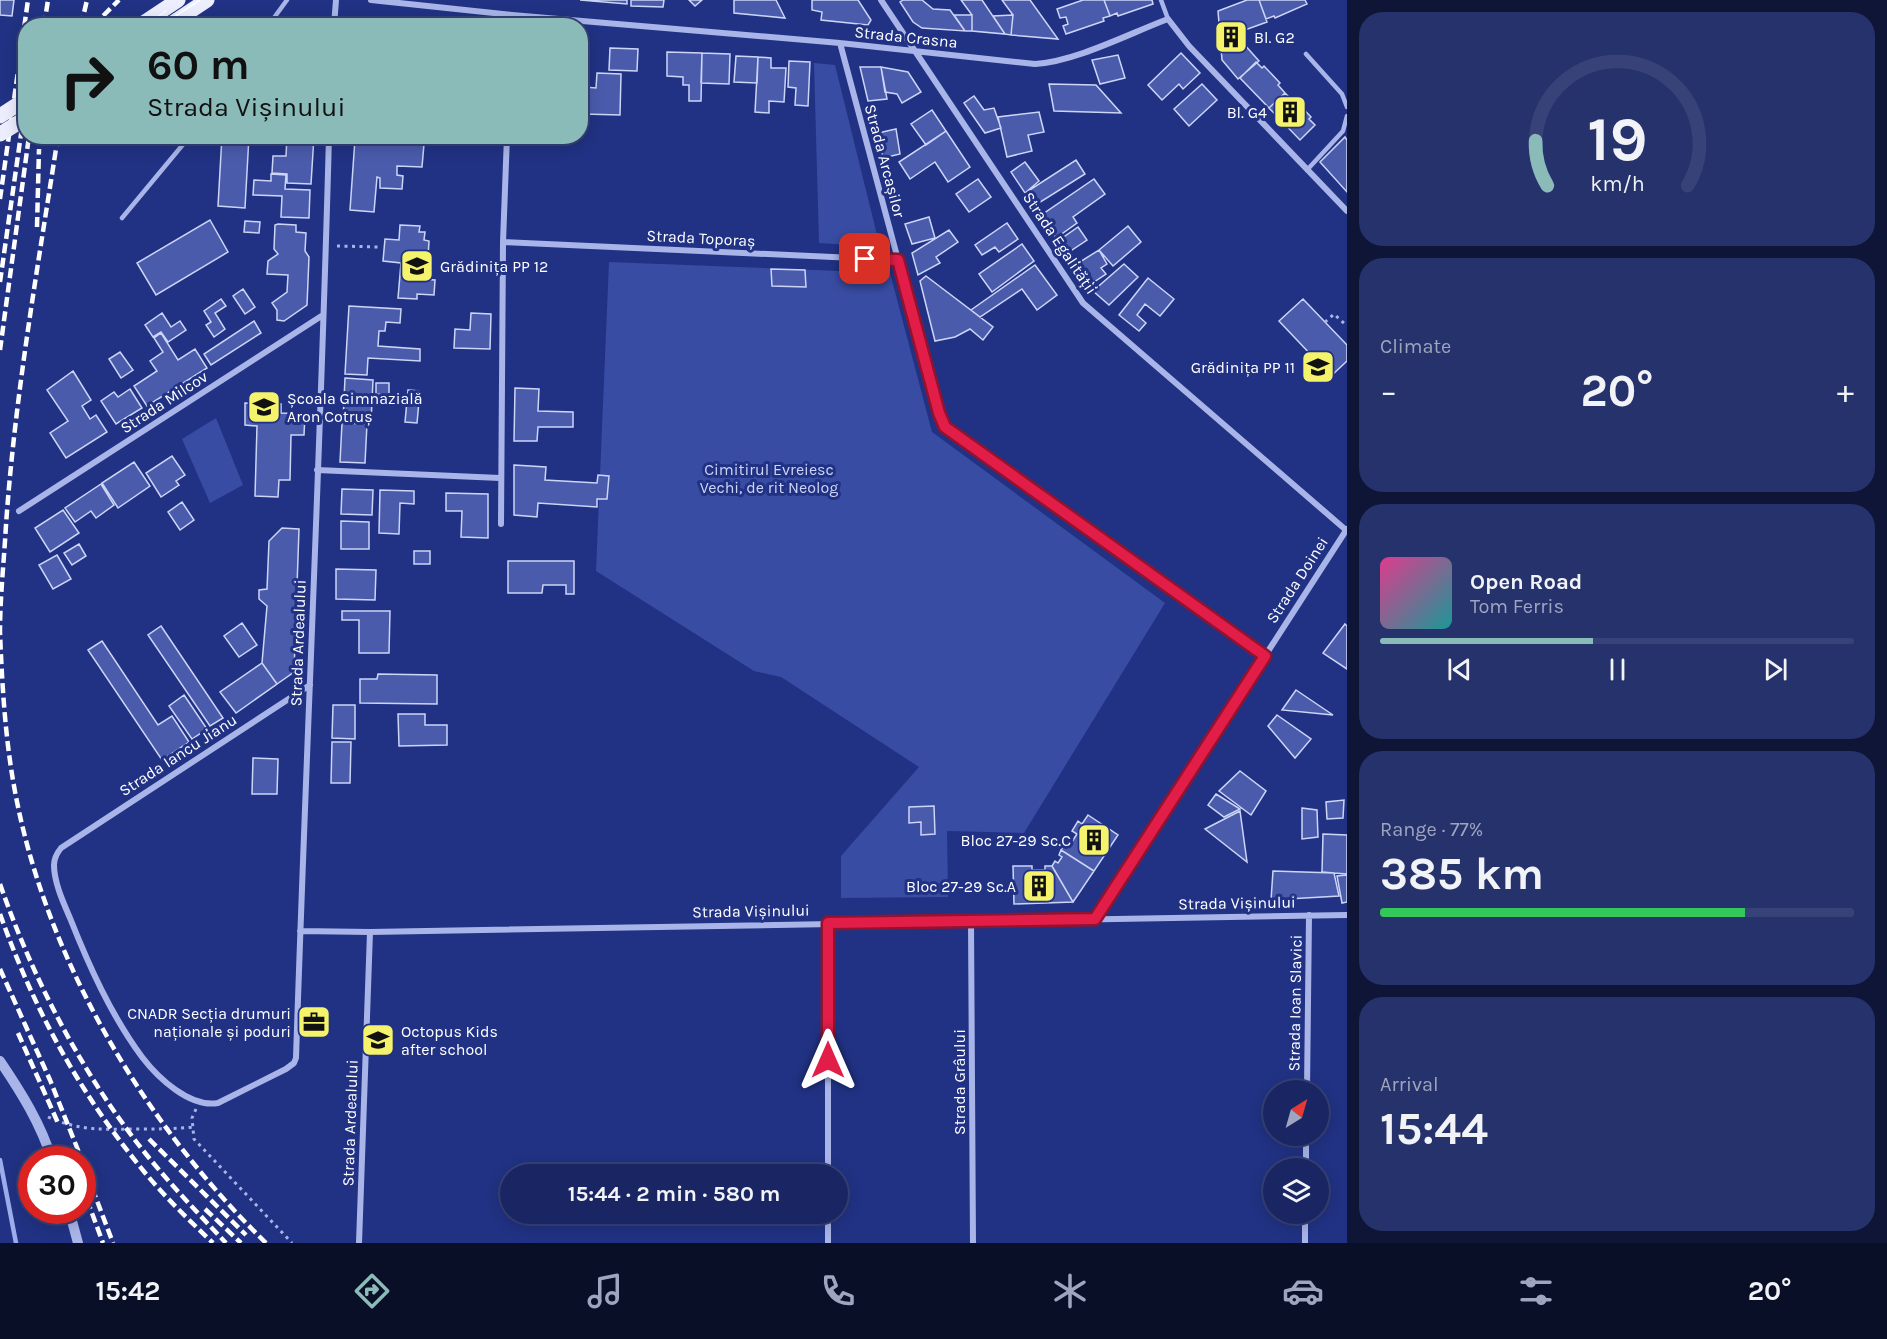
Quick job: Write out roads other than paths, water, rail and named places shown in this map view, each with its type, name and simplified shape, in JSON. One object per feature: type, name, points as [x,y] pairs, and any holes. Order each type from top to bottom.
[{"type":"main road","points":[[151,18],[178,0]]},
{"type":"main road","points":[[180,18],[207,0]]},
{"type":"main road","points":[[0,116],[18,104]]},
{"type":"main road","points":[[0,134],[18,123]]},
{"type":"street","points":[[334,18],[336,0]]},
{"type":"street","name":"Strada Crasna","points":[[371,0],[546,18]]},
{"type":"street","name":"Strada Egalității","points":[[881,0],[1083,303],[1346,529]]},
{"type":"street","points":[[1168,19],[1189,46],[1347,211]]},
{"type":"street","name":"Strada Crasna","points":[[588,22],[914,51],[1016,63],[1050,63],[1168,19]]},
{"type":"street","name":"Strada Arcașilor","points":[[840,44],[939,413],[945,427],[1265,656]]},
{"type":"street","name":"Strada Ardealului","points":[[218,1103],[286,1070],[296,1058],[329,144]]},
{"type":"street","points":[[501,524],[503,242],[507,144]]},
{"type":"street","name":"Strada Toporaș","points":[[503,242],[898,260]]},
{"type":"street","name":"Strada Milcov","points":[[19,511],[323,315]]},
{"type":"street","points":[[317,470],[500,478]]},
{"type":"street","name":"Strada Doinei","points":[[1095,919],[1346,529]]},
{"type":"street","name":"Strada Iancu Jianu","points":[[218,1103],[210,1105],[186,1096],[163,1080],[143,1058],[105,997],[84,953],[57,881],[55,860],[61,848],[310,685]]},
{"type":"street","name":"Strada Ioan Slavici","points":[[1307,1080],[1309,915]]},
{"type":"street","name":"Strada Vișinului","points":[[300,931],[370,932],[1347,915]]},
{"type":"street","name":"Strada Grâului","points":[[971,921],[973,1243]]},
{"type":"street","points":[[828,923],[828,1164]]},
{"type":"street","name":"Strada Ardealului","points":[[359,1243],[370,932]]},
{"type":"street","points":[[0,1061],[30,1109],[46,1146]]},
{"type":"street","points":[[73,1224],[78,1243]]},
{"type":"street","points":[[828,1224],[828,1243]]},
{"type":"street","points":[[1305,1224],[1305,1243]]},
{"type":"lane","points":[[274,18],[287,0]]},
{"type":"lane","points":[[1161,0],[1168,19]]},
{"type":"lane","points":[[1306,54],[1342,94],[1347,107]]},
{"type":"lane","points":[[1307,170],[1344,131],[1347,116]]},
{"type":"lane","points":[[122,218],[182,144]]},
{"type":"waterway","points":[[0,1160],[16,1243]]},
{"type":"tram line","points":[[172,18],[200,0]]},
{"type":"tram line","points":[[156,18],[166,11]]},
{"type":"tram line","points":[[0,120],[18,108]]},
{"type":"railway","points":[[25,18],[28,0]]},
{"type":"railway","points":[[45,18],[48,0]]},
{"type":"railway","points":[[83,18],[87,0]]},
{"type":"railway","points":[[101,18],[119,0]]},
{"type":"railway","points":[[0,199],[18,71]]},
{"type":"railway","points":[[0,282],[20,144]]},
{"type":"railway","points":[[0,350],[28,144]]},
{"type":"railway","points":[[57,144],[21,379],[2,579],[0,632],[2,671],[6,729],[14,786],[28,850],[49,912],[74,974],[105,1033],[140,1090],[179,1145],[221,1196],[266,1243]]},
{"type":"railway","points":[[37,227],[39,149]]},
{"type":"railway","points":[[0,884],[42,986],[76,1052],[116,1114],[148,1157],[226,1243]]},
{"type":"railway","points":[[0,914],[28,985],[44,1018],[61,1051],[100,1113],[146,1174],[213,1243]]},
{"type":"railway","points":[[0,969],[50,1080],[76,1146]]},
{"type":"railway","points":[[18,1033],[58,1123]]},
{"type":"railway","points":[[149,1139],[246,1235]]},
{"type":"railway","points":[[96,1198],[113,1243]]},
{"type":"railway","points":[[205,1209],[241,1243]]},
{"type":"railway","points":[[96,1224],[103,1243]]},
{"type":"place","name":"Bl. G2","points":[[1231,37]]},
{"type":"place","name":"Bl. G4","points":[[1290,112]]},
{"type":"place","name":"Grădinița PP 12","points":[[417,266]]},
{"type":"place","name":"Grădinița PP 11","points":[[1318,367]]},
{"type":"place","name":"Școala Gimnazială Aron Cotruș","points":[[264,407]]},
{"type":"place","name":"Bloc 27-29 Sc.C","points":[[1094,840]]},
{"type":"place","name":"Bloc 27-29 Sc.A","points":[[1039,886]]},
{"type":"place","name":"CNADR Secția drumuri naționale și poduri","points":[[314,1022]]},
{"type":"place","name":"Octopus Kids after school","points":[[378,1040]]},
{"type":"park label","name":"Cimitirul Evreiesc Vechi, de rit Neolog","points":[[769,478]]}]
